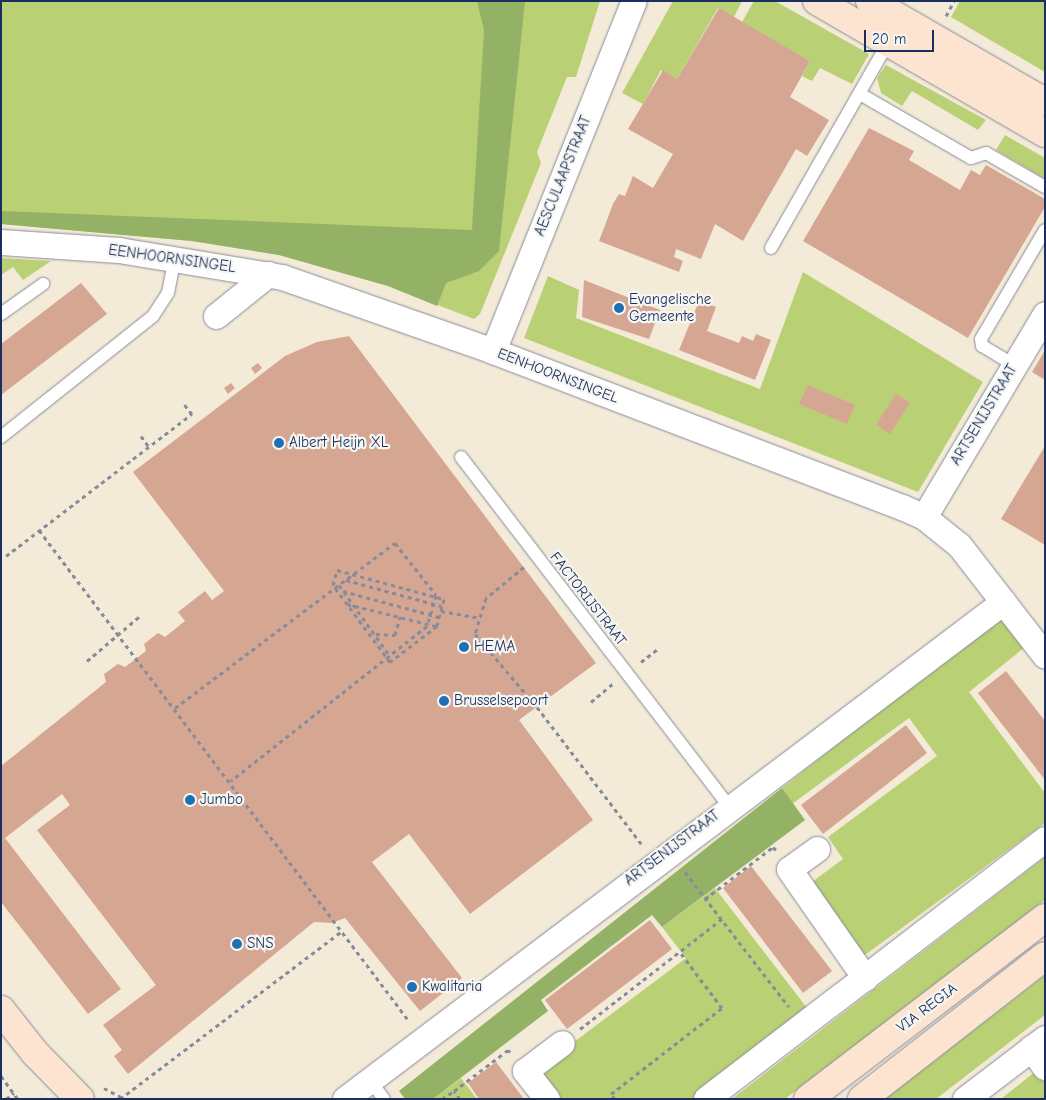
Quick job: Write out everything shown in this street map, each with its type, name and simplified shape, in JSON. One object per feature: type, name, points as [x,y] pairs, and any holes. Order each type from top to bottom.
[{"type":"street","name":"AESCULAAPSTRAAT","points":[[493,351],[634,1]]},
{"type":"street","points":[[817,1],[1045,133]]},
{"type":"street","points":[[870,1],[1045,102]]},
{"type":"street","name":"EENHOORNSINGEL","points":[[1,242],[175,258],[268,274],[345,296],[924,517],[958,545],[1045,656]]},
{"type":"street","points":[[216,316],[268,274]]},
{"type":"street","name":"ARTSENIJSTRAAT","points":[[924,517],[1045,314]]},
{"type":"street","name":"ARTSENIJSTRAAT","points":[[345,1099],[377,1089],[394,1052],[422,1039],[729,806],[1003,602]]},
{"type":"street","points":[[706,1099],[1045,839]]},
{"type":"street","points":[[816,849],[789,869],[865,978]]},
{"type":"street","name":"VIA REGIA","points":[[808,1099],[1045,918]]},
{"type":"street","name":"VIA REGIA","points":[[862,1099],[1045,956]]},
{"type":"street","points":[[1,1010],[35,1053],[80,1099]]},
{"type":"street","points":[[546,1099],[526,1071],[562,1043]]},
{"type":"street","points":[[965,1099],[1040,1051]]},
{"type":"street","points":[[35,1053],[59,1099]]},
{"type":"lane","points":[[770,248],[888,43]]},
{"type":"lane","points":[[860,94],[971,158],[986,153],[1045,187]]},
{"type":"lane","points":[[1014,365],[982,346],[981,339],[1045,230]]},
{"type":"lane","points":[[1,437],[153,316],[168,293],[175,258]]},
{"type":"lane","points":[[1,314],[43,284]]},
{"type":"lane","name":"FACTORIJSTRAAT","points":[[461,457],[536,558],[729,806]]},
{"type":"path","points":[[6,556],[192,414],[184,404]]},
{"type":"path","points":[[141,436],[149,447]]},
{"type":"path","points":[[39,530],[231,781],[422,1039]]},
{"type":"path","points":[[175,708],[395,543],[436,595],[427,626],[231,781]]},
{"type":"path","points":[[536,558],[486,598],[475,634],[537,707],[628,828]]},
{"type":"path","points":[[337,570],[444,599],[442,606],[437,626],[390,662],[333,585],[337,570]]},
{"type":"path","points":[[346,580],[442,606]]},
{"type":"path","points":[[339,585],[390,656]]},
{"type":"path","points":[[343,591],[439,617]]},
{"type":"path","points":[[346,604],[437,626]]},
{"type":"path","points":[[440,611],[480,618]]},
{"type":"path","points":[[87,661],[141,615]]},
{"type":"path","points":[[375,634],[395,635],[400,617]]},
{"type":"path","points":[[705,899],[773,847],[789,869]]},
{"type":"path","points":[[696,885],[803,1025]]},
{"type":"path","points":[[562,1043],[722,919]]},
{"type":"path","points":[[120,1099],[342,931]]},
{"type":"path","points":[[615,1099],[611,1094],[722,1008],[680,952]]},
{"type":"path","points":[[442,1099],[508,1050],[526,1071]]},
{"type":"path","points":[[1,1076],[18,1099]]},
{"type":"path","points":[[454,1091],[460,1099]]},
{"type":"path","points":[[6,1099],[14,1093]]},
{"type":"green space","points":[[1,1],[600,1],[576,77],[567,77],[537,152],[541,163],[480,314],[474,319],[388,286],[279,255],[192,241],[1,224]]},
{"type":"green space","points":[[477,1],[525,1],[499,251],[479,271],[446,283],[437,306],[388,286],[279,255],[192,241],[1,224],[1,211],[472,230],[484,30]]},
{"type":"green space","points":[[673,1],[742,1],[734,17],[718,8],[677,79],[661,70],[643,104],[622,93]]},
{"type":"green space","points":[[754,1],[775,1],[869,54],[852,84],[820,68],[812,81],[802,76],[810,61],[742,22]]},
{"type":"green space","points":[[960,1],[1045,1],[1045,72],[951,17]]},
{"type":"green space","points":[[886,65],[986,120],[978,130],[912,91],[902,106],[881,93],[877,78]]},
{"type":"green space","points":[[1005,135],[1045,158],[1045,179],[996,150]]},
{"type":"green space","points":[[1,258],[51,261],[23,280],[13,267],[1,275]]},
{"type":"green space","points":[[803,272],[983,382],[918,492],[524,338],[548,276],[579,290],[576,318],[760,389]]},
{"type":"green space","points":[[1000,616],[1025,647],[969,692],[1045,793],[1045,823],[865,955],[812,882],[843,859],[828,837],[937,756],[909,718],[792,804],[782,788]]},
{"type":"green space","points":[[782,788],[805,820],[662,927],[652,915],[541,1000],[548,1011],[433,1099],[405,1099],[399,1091]]},
{"type":"green space","points":[[1045,857],[1045,900],[785,1099],[732,1099]]},
{"type":"green space","points":[[715,888],[810,1012],[694,1099],[560,1099],[538,1069],[686,958],[662,927]]},
{"type":"green space","points":[[1045,975],[1045,1015],[936,1099],[884,1099]]},
{"type":"green space","points":[[1036,1071],[1045,1083],[1045,1099],[1001,1099]]},
{"type":"green space","points":[[461,1078],[477,1099],[433,1099]]},
{"type":"building","points":[[719,8],[810,61],[790,97],[829,120],[807,156],[796,149],[743,241],[715,224],[701,259],[676,249],[674,257],[683,261],[679,272],[599,241],[613,204],[619,194],[625,196],[633,176],[653,188],[673,154],[628,129],[663,70],[677,79]]},
{"type":"building","points":[[869,128],[914,151],[909,160],[960,190],[971,170],[980,175],[986,165],[1045,199],[1045,207],[968,338],[803,241]]},
{"type":"building","name":"Evangelische Gemeente","points":[[584,280],[660,310],[649,339],[582,317]]},
{"type":"building","points":[[81,283],[107,314],[1,395],[1,344]]},
{"type":"building","points":[[699,301],[716,307],[707,331],[739,343],[742,336],[753,341],[756,334],[771,340],[755,380],[679,350]]},
{"type":"building","name":"Brusselsepoort","points":[[349,336],[596,663],[519,720],[593,820],[470,914],[409,834],[372,862],[462,978],[420,1011],[345,918],[332,923],[314,922],[128,1074],[114,1056],[122,1050],[103,1025],[156,985],[37,830],[70,805],[62,794],[5,838],[121,989],[88,1014],[1,902],[1,766],[106,682],[104,674],[118,664],[125,667],[146,651],[144,644],[158,633],[165,637],[185,621],[178,612],[205,591],[212,600],[224,591],[133,472],[285,356],[317,342]]},
{"type":"building","points":[[1045,350],[1045,380],[1032,372]]},
{"type":"building","points":[[258,363],[262,368],[255,374],[251,368]]},
{"type":"building","points":[[231,383],[235,388],[228,394],[224,388]]},
{"type":"building","points":[[808,385],[855,405],[847,424],[799,404]]},
{"type":"building","points":[[896,394],[910,403],[890,434],[876,425]]},
{"type":"building","points":[[1045,446],[1045,545],[1001,519]]},
{"type":"building","points":[[1006,671],[1045,721],[1045,780],[978,693]]},
{"type":"building","points":[[906,725],[927,753],[823,834],[801,805]]},
{"type":"building","points":[[751,866],[832,971],[803,993],[723,888]]},
{"type":"building","points":[[650,920],[672,949],[567,1029],[545,1000]]},
{"type":"building","points":[[496,1062],[524,1099],[479,1099],[468,1083]]},
{"type":"place","name":"Evangelische Gemeente","points":[[619,308]]},
{"type":"place","name":"Albert Heijn XL","points":[[279,443]]},
{"type":"place","name":"HEMA","points":[[464,647]]},
{"type":"place","name":"Brusselsepoort","points":[[444,701]]},
{"type":"place","name":"Jumbo","points":[[190,800]]},
{"type":"place","name":"SNS","points":[[237,944]]},
{"type":"place","name":"Kwalitaria","points":[[412,987]]}]
